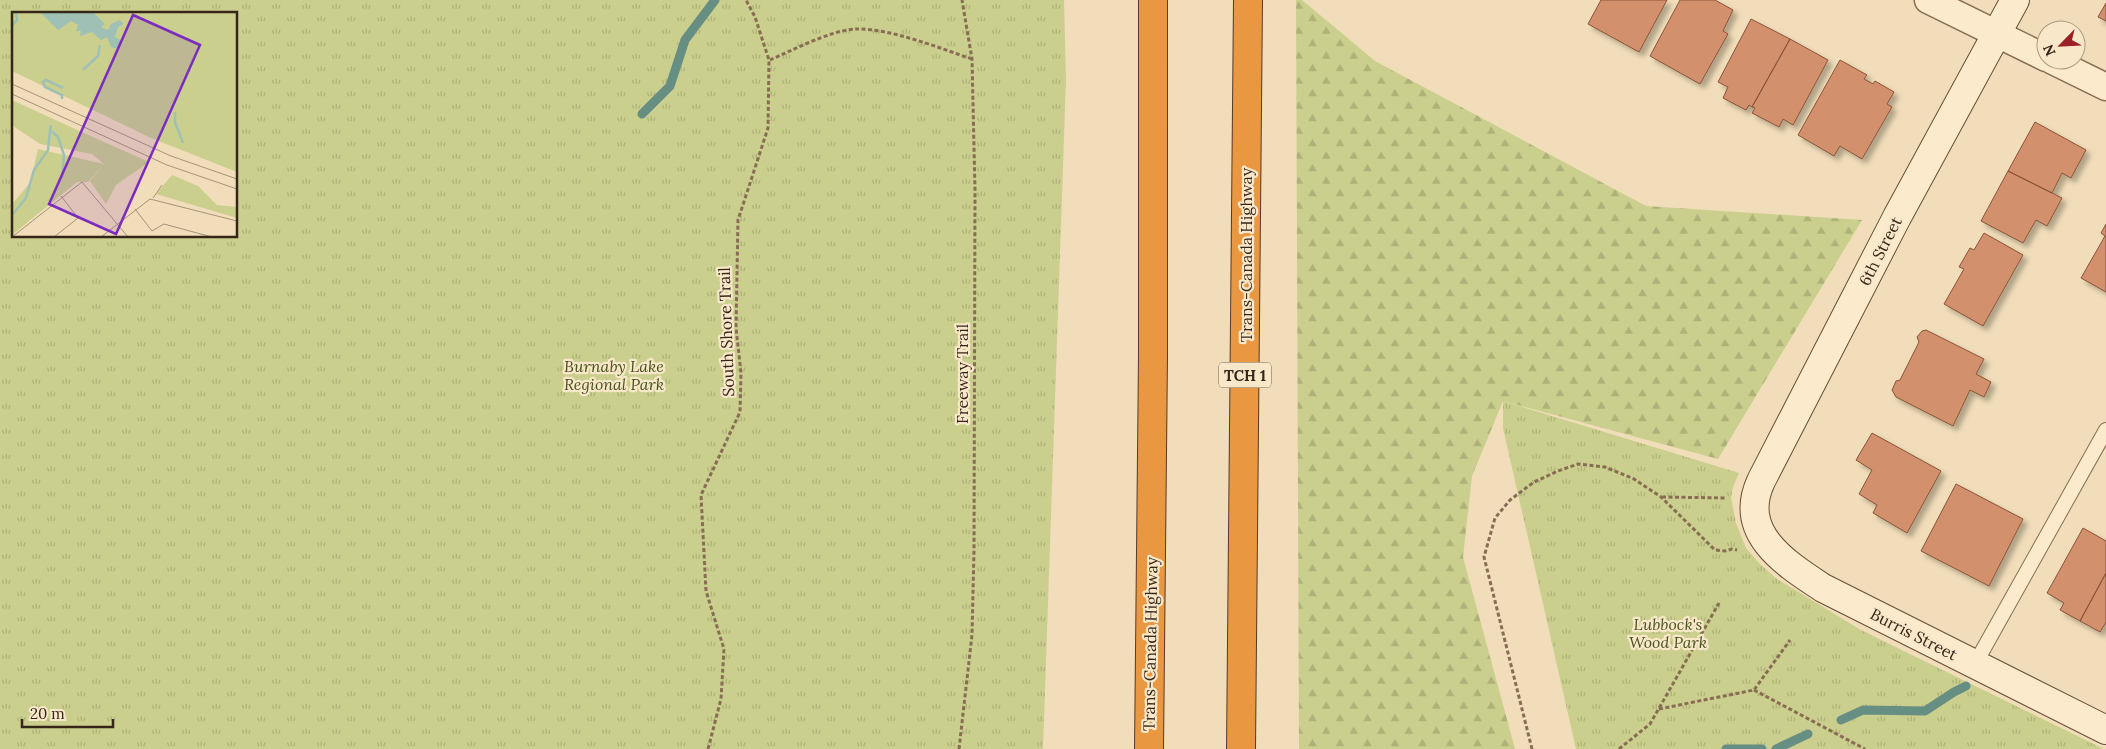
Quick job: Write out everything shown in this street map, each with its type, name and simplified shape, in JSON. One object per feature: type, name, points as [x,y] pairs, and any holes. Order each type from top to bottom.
[{"type":"highway","name":"Trans-Canada Highway","points":[[1148,749],[1153,366],[1153,0]]},
{"type":"highway","name":"Trans-Canada Highway","points":[[1241,749],[1248,0]]},
{"type":"street","points":[[1928,0],[2036,53]]},
{"type":"street","name":"6th Street","points":[[1754,506],[1756,492],[1770,463],[1898,216],[2015,0]]},
{"type":"street","points":[[2071,70],[2106,87]]},
{"type":"street","name":"Burris Street","points":[[1754,506],[1755,517],[1765,540],[1780,559],[1823,588],[2106,730]]},
{"type":"lane","points":[[1975,664],[2106,430]]},
{"type":"path","name":"South Shore Trail","points":[[708,749],[721,699],[724,649],[706,591],[701,494],[740,412],[741,373],[736,328],[738,220],[768,128],[769,60],[755,17],[746,0]]},
{"type":"path","name":"Freeway Trail","points":[[959,749],[972,634],[974,550],[975,191],[972,59],[962,0]]},
{"type":"path","points":[[769,60],[821,38],[855,29],[878,31],[972,59]]},
{"type":"path","points":[[1532,749],[1484,557],[1495,518],[1510,500],[1534,482],[1578,464],[1605,467],[1634,480],[1661,497],[1715,550],[1725,552],[1732,549],[1740,551]]},
{"type":"path","points":[[1661,497],[1726,498]]},
{"type":"path","points":[[1619,749],[1650,724],[1719,603]]},
{"type":"path","points":[[1754,690],[1790,640]]},
{"type":"path","points":[[1658,710],[1754,690],[1865,749]]},
{"type":"green space","name":"Burnaby Lake Regional Park","points":[[0,0],[1064,0],[1066,79],[1043,749],[0,749]]},
{"type":"green space","points":[[1296,0],[1302,0],[1375,61],[1646,206],[1862,220],[1718,459],[1503,401],[1472,476],[1463,557],[1515,749],[1299,749]]},
{"type":"green space","name":"Lubbock's Wood Park","points":[[1503,401],[1739,473],[1731,497],[1736,523],[1746,548],[1777,579],[1861,630],[2104,749],[1576,749],[1503,428]]},
{"type":"building","points":[[1601,0],[1667,0],[1639,52],[1588,24]]},
{"type":"building","points":[[1680,0],[1715,0],[1733,10],[1723,31],[1728,34],[1700,84],[1650,56]]},
{"type":"building","points":[[2106,3],[2106,21],[2098,17]]},
{"type":"building","points":[[1751,19],[1790,39],[1752,107],[1749,105],[1746,110],[1723,98],[1728,87],[1718,82]]},
{"type":"building","points":[[1790,39],[1828,60],[1793,125],[1783,119],[1779,127],[1752,113],[1755,108],[1752,107]]},
{"type":"building","points":[[1840,60],[1867,75],[1864,79],[1873,84],[1875,81],[1894,92],[1887,104],[1892,107],[1862,159],[1840,146],[1834,156],[1798,135]]},
{"type":"building","points":[[2035,122],[2086,150],[2071,178],[2062,173],[2052,193],[2008,171]]},
{"type":"building","points":[[2008,171],[2062,198],[2047,226],[2036,220],[2023,243],[1981,221]]},
{"type":"building","points":[[2106,224],[2106,292],[2081,278],[2105,236],[2101,233]]},
{"type":"building","points":[[1984,233],[2023,255],[1983,326],[1944,304],[1964,269],[1959,267],[1970,248],[1974,250]]},
{"type":"building","points":[[1926,330],[1984,359],[1976,374],[1991,382],[1984,397],[1970,390],[1953,426],[1896,397],[1892,390],[1896,381],[1900,380],[1919,342],[1917,337],[1922,331]]},
{"type":"building","points":[[1872,433],[1941,471],[1907,533],[1873,513],[1877,505],[1859,494],[1872,470],[1856,460]]},
{"type":"building","points":[[1956,484],[2023,519],[1989,586],[1921,551]]},
{"type":"building","points":[[2083,528],[2106,541],[2106,573],[2080,621],[2060,610],[2064,603],[2047,593]]},
{"type":"building","points":[[2106,573],[2106,622],[2100,632],[2080,621]]},
{"type":"waterway","points":[[642,114],[670,86],[685,40],[715,0]]},
{"type":"waterway","points":[[1841,720],[1863,710],[1925,711],[1966,686]]},
{"type":"waterway","points":[[1776,749],[1808,734]]},
{"type":"waterway","points":[[1726,749],[1762,749]]}]
